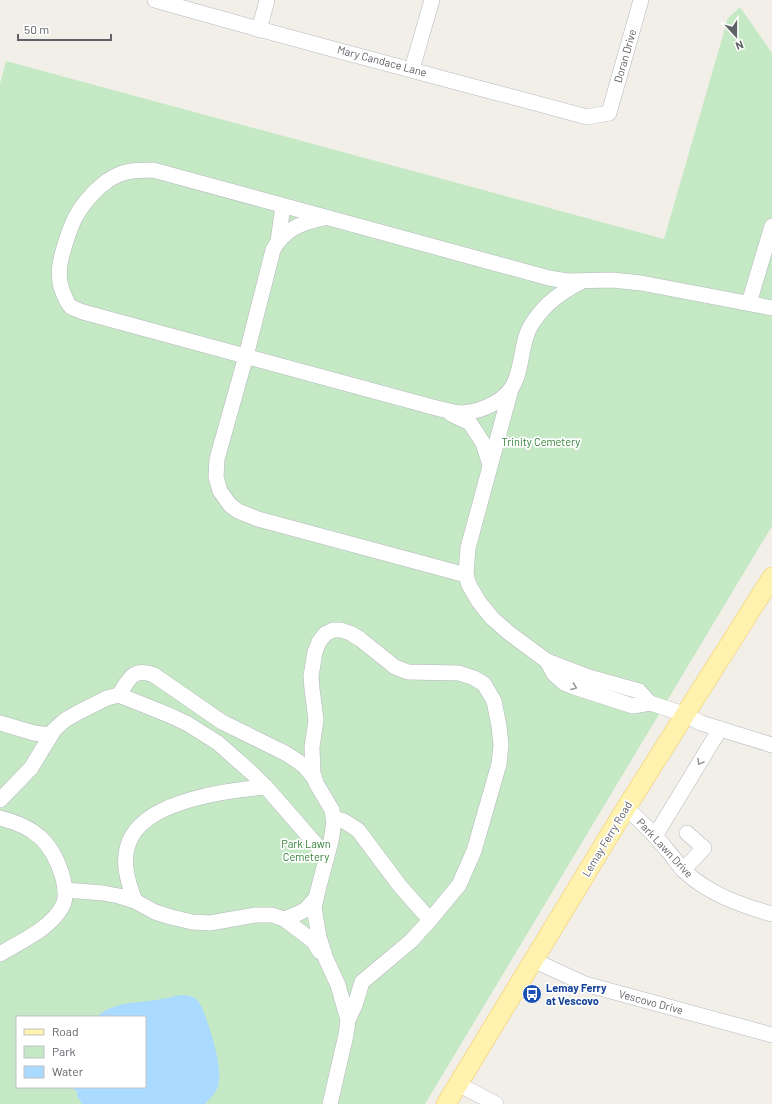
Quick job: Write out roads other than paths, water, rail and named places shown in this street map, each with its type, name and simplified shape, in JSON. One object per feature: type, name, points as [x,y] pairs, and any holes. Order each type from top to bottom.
[{"type":"main road","name":"Lemay Ferry Road","points":[[446,1104],[684,714],[772,577]]},
{"type":"street","name":"Mary Candace Lane","points":[[155,0],[259,30],[412,69],[587,117],[609,113]]},
{"type":"street","points":[[259,30],[267,0]]},
{"type":"street","points":[[412,69],[432,0]]},
{"type":"street","name":"Doran Drive","points":[[609,113],[641,0]]},
{"type":"street","points":[[583,281],[552,299],[536,318],[528,330],[516,380],[511,388],[494,404],[477,411],[460,413],[440,409],[83,312],[71,307],[62,291],[59,279],[59,265],[64,246],[75,218],[89,199],[105,183],[120,174],[138,170],[153,170],[549,278],[567,281],[612,280],[641,283],[772,308]]},
{"type":"street","points":[[278,241],[283,206]]},
{"type":"street","points":[[324,217],[295,227],[286,232],[278,241],[273,250],[246,356],[216,459],[216,477],[220,491],[230,505],[238,511],[258,519],[466,575]]},
{"type":"street","points":[[749,303],[772,226]]},
{"type":"street","points":[[511,388],[468,548],[466,575],[468,585],[479,602],[492,618],[509,633],[547,661],[589,677],[639,691],[650,703],[684,714],[701,723],[772,745]]},
{"type":"street","points":[[440,409],[470,423],[483,443],[490,465]]},
{"type":"street","points":[[315,780],[312,747],[316,720],[311,676],[315,652],[319,642],[325,634],[333,630],[341,630],[350,633],[395,668],[408,672],[460,674],[474,678],[484,684],[494,701],[500,726],[501,745],[499,764],[474,851],[458,885],[430,920],[410,941],[362,982],[355,1005],[348,1020],[330,1104]]},
{"type":"street","points":[[119,695],[128,680],[133,675],[139,672],[146,672],[154,675],[222,722],[285,753],[296,760],[304,766],[315,780],[332,810],[334,822],[331,841],[314,908],[318,937],[338,985],[348,1020]]},
{"type":"street","points":[[0,800],[31,768],[50,735],[65,720],[107,698],[119,695],[169,715],[203,733],[232,755],[266,787],[318,848],[326,860]]},
{"type":"street","points":[[0,723],[50,735]]},
{"type":"street","points":[[655,836],[720,729]]},
{"type":"street","points":[[135,901],[126,874],[126,859],[132,836],[141,824],[154,815],[177,804],[204,796],[266,787]]},
{"type":"street","name":"Park Lawn Drive","points":[[626,808],[646,825],[683,870],[701,885],[718,895],[741,905],[772,914]]},
{"type":"street","points":[[0,818],[25,827],[45,842],[52,850],[60,867],[66,895],[62,906],[52,921],[34,934],[0,954]]},
{"type":"street","points":[[333,818],[347,822],[358,830],[400,886],[430,920]]},
{"type":"street","points":[[683,870],[704,848],[687,833]]},
{"type":"street","points":[[65,890],[103,893],[135,901],[155,912],[192,922],[210,923],[256,915],[272,915],[284,919],[313,941],[326,959]]},
{"type":"street","points":[[284,919],[305,910],[316,898]]},
{"type":"street","name":"Vescovo Drive","points":[[533,960],[585,984],[772,1035]]},
{"type":"street","points":[[458,1084],[496,1104]]},
{"type":"water","points":[[187,995],[195,998],[200,1004],[213,1039],[219,1068],[219,1083],[211,1098],[205,1104],[82,1104],[77,1096],[77,1091],[73,1088],[146,1088],[146,1016],[98,1016],[110,1008],[117,1006]]},
{"type":"place","name":"Lemay Ferry at Vescovo","points":[[532,994]]},
{"type":"park label","name":"Trinity Cemetery","points":[[541,442]]},
{"type":"park label","name":"Park Lawn Cemetery","points":[[306,850]]}]
